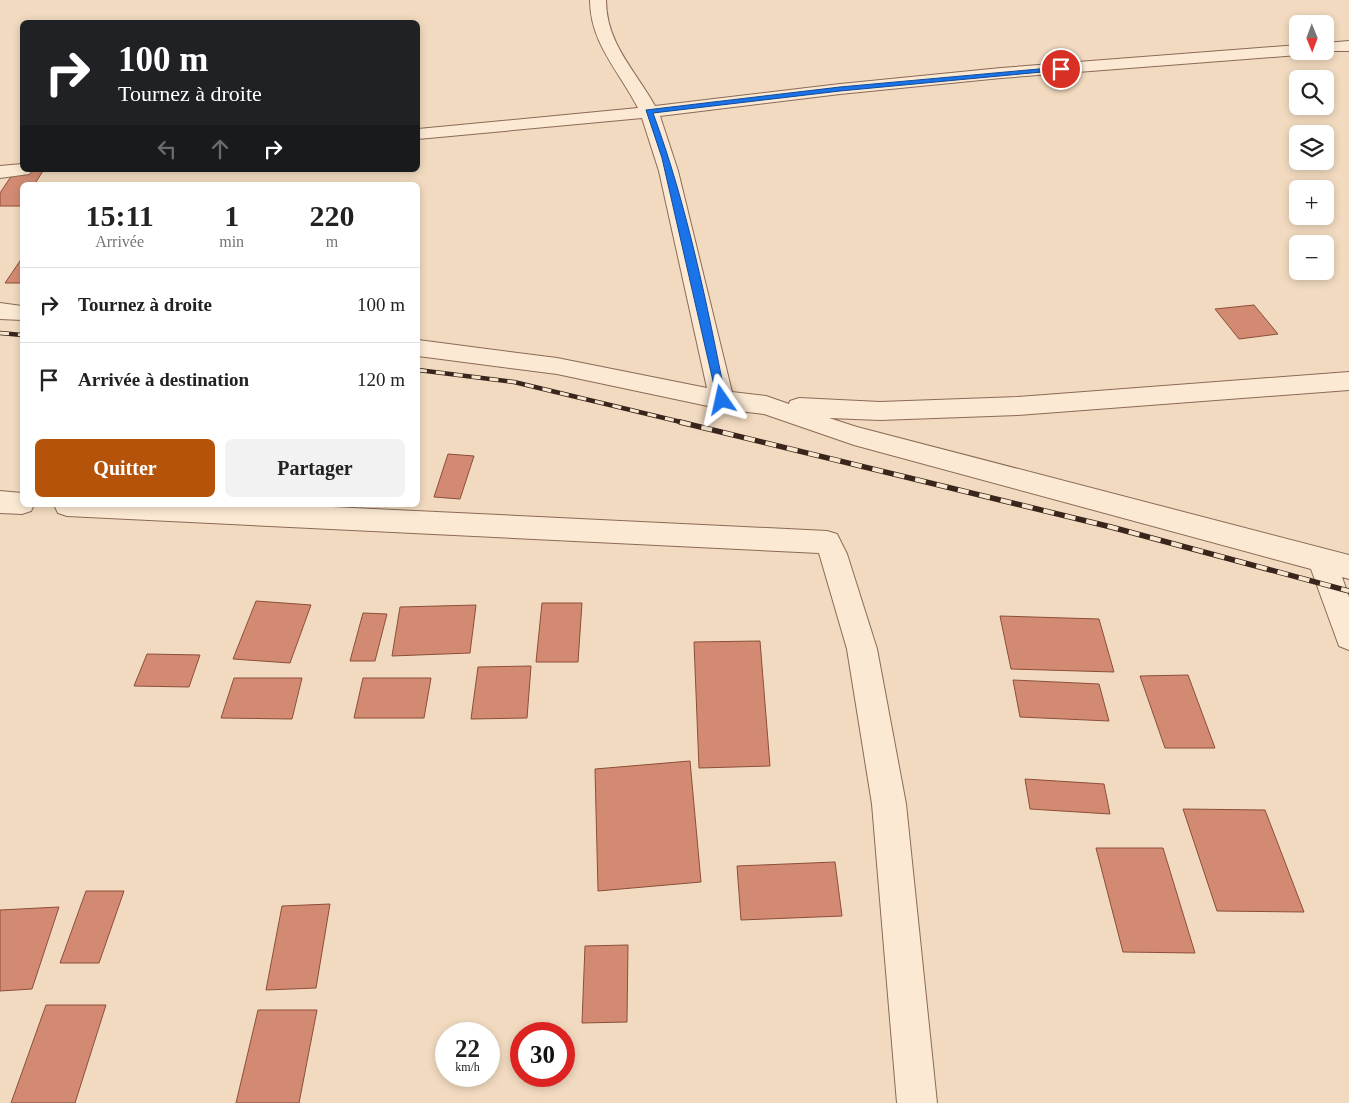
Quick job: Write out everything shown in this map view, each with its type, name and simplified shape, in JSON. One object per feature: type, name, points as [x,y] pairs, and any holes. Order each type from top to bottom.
[{"type":"street","points":[[598,0],[596,14],[602,35],[649,112],[666,158],[706,323],[722,400]]},
{"type":"street","points":[[1334,47],[1349,46]]},
{"type":"street","points":[[420,134],[649,112],[840,89],[1001,73],[1289,51]]},
{"type":"street","points":[[0,172],[20,170]]},
{"type":"street","points":[[0,311],[20,313]]},
{"type":"street","points":[[420,348],[557,366],[722,400],[766,405],[880,411],[1018,406],[1349,381]]},
{"type":"street","points":[[766,405],[854,436],[1349,567]]},
{"type":"street","points":[[0,502],[20,503]]},
{"type":"street","points":[[108,507],[827,542],[838,570],[862,649],[889,804],[917,1103]]},
{"type":"street","points":[[1322,561],[1349,637]]},
{"type":"building","points":[[14,172],[42,172],[36,182],[20,182],[20,206],[0,206],[0,193]]},
{"type":"building","points":[[20,261],[20,283],[5,283]]},
{"type":"building","points":[[1254,305],[1278,334],[1239,339],[1215,309]]},
{"type":"building","points":[[448,454],[474,456],[460,499],[434,497]]},
{"type":"building","points":[[256,601],[311,605],[290,663],[233,659]]},
{"type":"building","points":[[542,603],[582,603],[578,662],[536,662]]},
{"type":"building","points":[[476,605],[470,653],[392,656],[400,607]]},
{"type":"building","points":[[363,613],[387,614],[375,661],[350,661]]},
{"type":"building","points":[[1000,616],[1099,619],[1114,672],[1011,669]]},
{"type":"building","points":[[760,641],[770,766],[699,768],[694,642]]},
{"type":"building","points":[[147,654],[200,655],[189,687],[134,686]]},
{"type":"building","points":[[531,666],[527,718],[471,719],[478,667]]},
{"type":"building","points":[[1188,675],[1215,748],[1165,748],[1140,676]]},
{"type":"building","points":[[234,678],[302,678],[292,719],[221,718]]},
{"type":"building","points":[[363,678],[431,678],[424,718],[354,718]]},
{"type":"building","points":[[1013,680],[1099,684],[1109,721],[1020,717]]},
{"type":"building","points":[[690,761],[701,882],[598,891],[595,769]]},
{"type":"building","points":[[1025,779],[1104,784],[1110,814],[1030,809]]},
{"type":"building","points":[[1183,809],[1265,810],[1304,912],[1217,911]]},
{"type":"building","points":[[1096,848],[1163,848],[1195,953],[1123,952]]},
{"type":"building","points":[[835,862],[842,916],[741,920],[737,866]]},
{"type":"building","points":[[86,891],[124,891],[99,963],[60,963]]},
{"type":"building","points":[[330,904],[316,988],[266,990],[282,906]]},
{"type":"building","points":[[59,907],[32,989],[0,991],[0,910]]},
{"type":"building","points":[[628,945],[627,1022],[582,1023],[585,946]]},
{"type":"building","points":[[46,1005],[106,1005],[75,1103],[11,1103]]},
{"type":"building","points":[[258,1010],[317,1010],[299,1103],[236,1103]]},
{"type":"railway","points":[[0,333],[20,335]]},
{"type":"railway","points":[[420,370],[514,382],[685,423]]},
{"type":"railway","points":[[680,422],[1111,527],[1349,591]]},
{"type":"route","points":[[722,400],[706,323],[666,158],[649,112],[840,89],[1061,69]]}]
